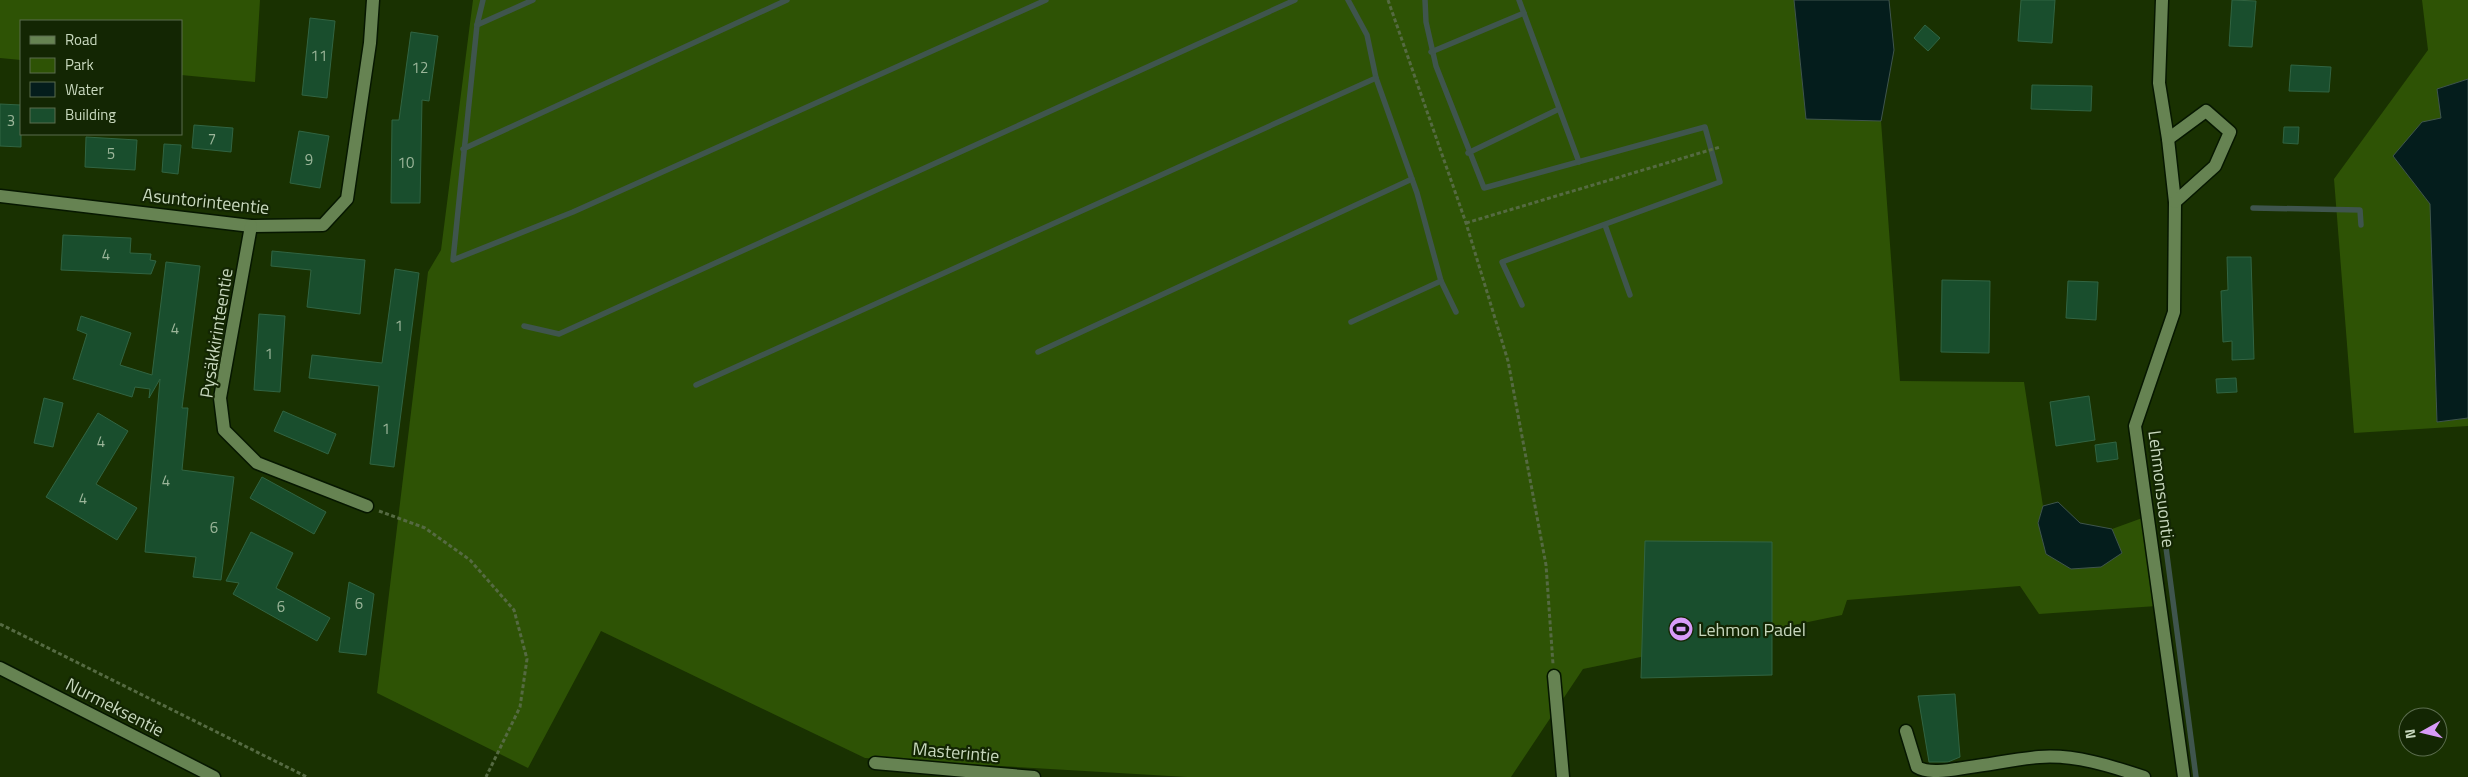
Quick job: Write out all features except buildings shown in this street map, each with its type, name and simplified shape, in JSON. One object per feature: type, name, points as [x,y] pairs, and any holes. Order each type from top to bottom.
[{"type":"street","name":"Asuntorinteentie","points":[[0,196],[251,226],[323,225],[347,199],[370,42],[373,0]]},
{"type":"street","name":"Lehmonsuontie","points":[[2162,0],[2159,83],[2175,202],[2174,312],[2135,426],[2184,777]]},
{"type":"street","points":[[2168,139],[2206,112],[2230,132],[2216,166],[2175,202]]},
{"type":"street","name":"Pysäkkirinteentie","points":[[251,226],[220,398],[224,430],[257,463],[368,506]]},
{"type":"street","name":"Nurmeksentie","points":[[0,668],[214,777]]},
{"type":"street","points":[[1554,676],[1563,777]]},
{"type":"street","points":[[1906,731],[1917,767],[1923,771],[1957,769],[2040,757],[2074,759],[2144,777]]},
{"type":"street","name":"Masterintie","points":[[875,762],[1034,777]]},
{"type":"path","points":[[1388,0],[1466,223],[1508,361],[1546,565],[1554,676]]},
{"type":"path","points":[[1466,223],[1720,147]]},
{"type":"path","points":[[368,506],[425,528],[448,544],[470,560],[514,610],[527,659],[520,708],[486,777]]},
{"type":"path","points":[[0,624],[307,777]]},
{"type":"green space","points":[[0,0],[260,0],[255,82],[182,75],[182,20],[20,20],[20,60],[0,58]]},
{"type":"green space","points":[[473,0],[1794,0],[1806,118],[1881,121],[1900,381],[2024,382],[2043,506],[2038,523],[2122,553],[2112,529],[2145,517],[2157,606],[2039,614],[2020,586],[1847,600],[1842,615],[1583,669],[1511,777],[1187,777],[865,758],[601,631],[528,768],[377,693],[428,272],[441,250]]},
{"type":"green space","points":[[2422,0],[2468,0],[2468,79],[2437,89],[2441,118],[2393,156],[2430,204],[2437,422],[2468,418],[2468,426],[2354,433],[2334,179],[2428,50]]},
{"type":"water","points":[[1794,0],[1889,0],[1894,50],[1881,121],[1806,119]]},
{"type":"water","points":[[2468,79],[2468,418],[2437,422],[2430,204],[2393,156],[2422,122],[2441,118],[2437,89]]},
{"type":"water","points":[[2058,502],[2080,523],[2112,529],[2122,553],[2101,567],[2071,569],[2046,554],[2038,523],[2043,506]]},
{"type":"waterway","points":[[483,0],[477,25],[453,260],[573,212],[1046,0]]},
{"type":"waterway","points":[[477,25],[533,0]]},
{"type":"waterway","points":[[463,149],[787,0]]},
{"type":"waterway","points":[[524,326],[559,334],[1295,0]]},
{"type":"waterway","points":[[1348,0],[1367,35],[1376,78],[1417,193],[1441,281],[1456,312]]},
{"type":"waterway","points":[[1425,0],[1426,22],[1436,66],[1484,188],[1705,127],[1720,182],[1502,262],[1522,305]]},
{"type":"waterway","points":[[1519,0],[1579,162]]},
{"type":"waterway","points":[[1431,52],[1524,13]]},
{"type":"waterway","points":[[696,385],[1376,78]]},
{"type":"waterway","points":[[1468,153],[1559,109]]},
{"type":"waterway","points":[[1038,352],[1412,179]]},
{"type":"waterway","points":[[2253,208],[2360,210],[2361,225]]},
{"type":"waterway","points":[[1605,225],[1630,295]]},
{"type":"waterway","points":[[1351,322],[1441,281]]},
{"type":"waterway","points":[[2165,540],[2196,777]]},
{"type":"place","name":"Lehmon Padel","points":[[1681,629]]}]
